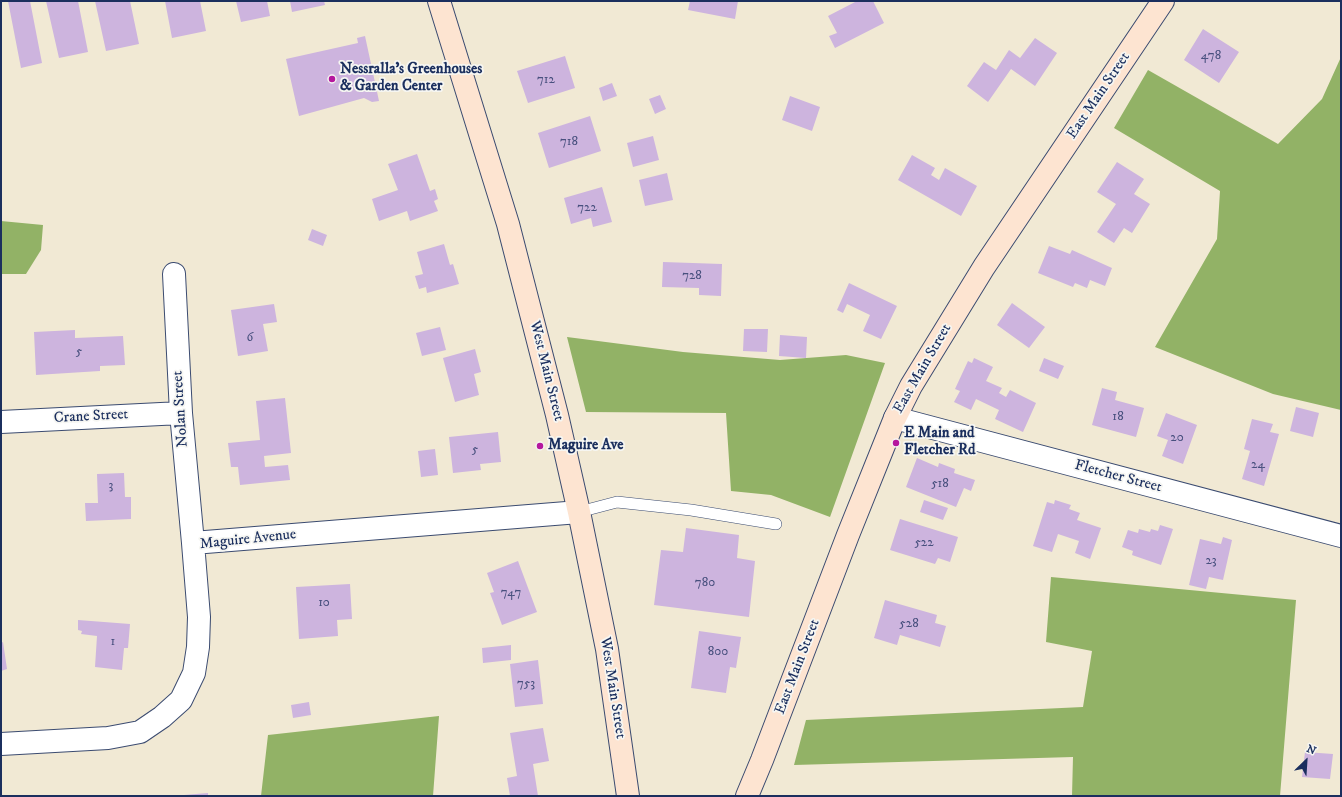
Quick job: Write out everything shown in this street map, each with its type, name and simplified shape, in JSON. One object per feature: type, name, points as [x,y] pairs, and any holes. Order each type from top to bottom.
[{"type":"main road","name":"West Main Street","points":[[439,1],[508,224],[554,402],[579,512],[607,649],[628,796]]},
{"type":"main road","name":"East Main Street","points":[[747,796],[895,418],[915,380],[984,267],[1163,1]]},
{"type":"street","name":"Nolan Street","points":[[174,274],[180,413],[194,543]]},
{"type":"street","name":"Crane Street","points":[[1,422],[180,413]]},
{"type":"street","name":"Fletcher Street","points":[[895,418],[1341,536]]},
{"type":"street","name":"Maguire Avenue","points":[[1,744],[108,738],[140,732],[162,717],[181,700],[194,673],[198,647],[199,617],[194,543],[579,512]]},
{"type":"lane","points":[[579,512],[617,502],[691,510],[776,524]]},
{"type":"green space","points":[[1341,57],[1341,410],[1273,394],[1155,347],[1217,239],[1220,191],[1114,128],[1148,70],[1278,144],[1322,99]]},
{"type":"green space","points":[[1,221],[43,225],[41,250],[26,274],[1,274]]},
{"type":"green space","points":[[567,337],[683,352],[780,360],[846,355],[885,363],[830,517],[771,495],[731,491],[726,413],[586,412]]},
{"type":"green space","points":[[1051,577],[1296,600],[1280,796],[1072,796],[1073,757],[794,765],[806,720],[1083,707],[1092,651],[1046,642]]},
{"type":"green space","points":[[439,716],[433,796],[261,796],[268,735]]},
{"type":"building","points":[[8,1],[30,1],[42,63],[21,68]]},
{"type":"building","points":[[46,1],[78,1],[88,52],[59,58]]},
{"type":"building","points":[[95,1],[130,1],[139,44],[106,51]]},
{"type":"building","points":[[165,1],[200,1],[206,31],[172,38]]},
{"type":"building","points":[[236,1],[267,1],[270,16],[241,22]]},
{"type":"building","points":[[290,1],[324,1],[325,5],[292,12]]},
{"type":"building","points":[[690,1],[738,1],[735,19],[688,10]]},
{"type":"building","points":[[857,1],[873,1],[884,23],[835,48],[829,36],[837,33],[828,16]]},
{"type":"building","points":[[1203,29],[1239,52],[1219,83],[1184,60]]},
{"type":"building","name":"Nessralla's Greenhouses & Garden Center","points":[[365,36],[379,101],[372,102],[364,98],[299,116],[286,59],[358,43],[357,38]]},
{"type":"building","points":[[1035,38],[1057,53],[1035,86],[1011,69],[988,102],[967,86],[984,62],[996,70],[1009,50],[1020,58]]},
{"type":"building","points":[[565,56],[575,88],[528,103],[517,71]]},
{"type":"building","points":[[612,83],[617,96],[603,101],[599,88]]},
{"type":"building","points":[[660,95],[666,109],[655,114],[649,99]]},
{"type":"building","points":[[790,96],[820,107],[812,131],[782,120]]},
{"type":"building","points":[[590,116],[601,151],[549,168],[538,133]]},
{"type":"building","points":[[653,136],[659,160],[633,167],[627,143]]},
{"type":"building","points":[[417,154],[430,191],[435,189],[438,199],[434,201],[438,211],[410,221],[407,211],[379,221],[372,199],[398,190],[388,164]]},
{"type":"building","points":[[912,155],[935,168],[931,175],[939,180],[945,168],[977,186],[961,216],[898,180]]},
{"type":"building","points":[[1117,162],[1144,179],[1134,194],[1150,204],[1132,233],[1124,228],[1114,243],[1097,232],[1116,204],[1097,192]]},
{"type":"building","points":[[667,173],[673,200],[645,206],[639,180]]},
{"type":"building","points":[[602,187],[612,222],[593,227],[591,218],[571,224],[564,198]]},
{"type":"building","points":[[312,229],[327,235],[323,246],[308,240]]},
{"type":"building","points":[[444,244],[450,265],[453,264],[459,284],[427,293],[426,287],[419,289],[415,276],[423,274],[417,252]]},
{"type":"building","points":[[1049,246],[1070,254],[1072,250],[1112,268],[1105,286],[1090,280],[1087,288],[1075,283],[1073,287],[1038,273]]},
{"type":"building","points":[[663,262],[722,264],[721,296],[699,295],[699,288],[662,287]]},
{"type":"building","points":[[849,283],[897,306],[881,339],[863,331],[870,315],[847,304],[843,313],[837,310]]},
{"type":"building","points":[[1012,303],[1045,327],[1029,348],[997,325]]},
{"type":"building","points":[[274,304],[277,322],[263,324],[268,351],[238,356],[231,310]]},
{"type":"building","points":[[440,327],[446,350],[422,356],[416,333]]},
{"type":"building","points":[[744,329],[768,329],[767,352],[743,351]]},
{"type":"building","points":[[75,330],[75,338],[123,336],[125,365],[100,366],[100,371],[36,375],[34,332]]},
{"type":"building","points":[[780,335],[807,337],[806,358],[779,356]]},
{"type":"building","points":[[475,349],[481,372],[474,374],[479,395],[455,402],[443,358]]},
{"type":"building","points":[[974,358],[993,367],[986,381],[1002,388],[999,393],[1006,397],[1010,390],[1036,403],[1023,432],[995,419],[999,410],[976,399],[971,410],[954,402],[960,391],[955,389],[968,361],[972,363]]},
{"type":"building","points":[[1044,358],[1064,366],[1058,379],[1039,371]]},
{"type":"building","points":[[1102,388],[1117,392],[1115,400],[1144,408],[1136,437],[1092,425]]},
{"type":"building","points":[[285,398],[291,453],[264,456],[265,467],[288,465],[290,480],[240,485],[238,467],[231,467],[228,443],[260,440],[256,401]]},
{"type":"building","points":[[1296,407],[1319,413],[1313,437],[1290,431]]},
{"type":"building","points":[[1166,413],[1197,425],[1183,464],[1162,456],[1168,440],[1157,436]]},
{"type":"building","points":[[1252,419],[1273,424],[1270,432],[1279,434],[1264,486],[1242,479],[1250,451],[1244,449]]},
{"type":"building","points":[[498,432],[501,462],[480,464],[481,470],[453,473],[449,437]]},
{"type":"building","points":[[435,449],[438,475],[421,477],[418,451]]},
{"type":"building","points":[[917,458],[938,467],[939,463],[955,469],[954,473],[975,480],[971,491],[964,488],[956,507],[906,487]]},
{"type":"building","points":[[124,473],[125,497],[131,497],[131,519],[86,521],[85,503],[98,503],[97,474]]},
{"type":"building","points":[[924,500],[948,508],[943,520],[920,512]]},
{"type":"building","points":[[1055,500],[1071,505],[1069,509],[1080,513],[1077,520],[1101,528],[1090,559],[1075,553],[1079,541],[1058,534],[1052,552],[1033,546],[1047,502],[1054,504]]},
{"type":"building","points":[[900,519],[958,537],[950,562],[938,558],[935,564],[890,550]]},
{"type":"building","points":[[1160,525],[1173,529],[1161,565],[1132,555],[1133,551],[1122,547],[1128,530],[1138,533],[1139,529],[1150,532],[1151,529],[1158,531]]},
{"type":"building","points":[[686,528],[739,535],[737,558],[755,561],[749,617],[654,605],[661,550],[683,552]]},
{"type":"building","points":[[1223,537],[1232,540],[1223,580],[1209,577],[1206,589],[1189,585],[1200,539],[1221,544]]},
{"type":"building","points":[[518,561],[537,612],[502,625],[490,593],[494,592],[487,573]]},
{"type":"building","points":[[350,584],[352,619],[337,620],[338,636],[299,639],[296,587]]},
{"type":"building","points":[[885,600],[937,615],[935,623],[946,626],[940,647],[900,635],[897,645],[874,638]]},
{"type":"building","points":[[78,620],[130,624],[128,648],[124,648],[122,670],[95,667],[97,636],[81,634],[82,631],[78,630]]},
{"type":"building","points":[[699,631],[741,637],[736,668],[730,667],[726,693],[691,688]]},
{"type":"building","points":[[3,642],[7,669],[1,671],[1,643]]},
{"type":"building","points":[[511,645],[511,660],[483,663],[482,648]]},
{"type":"building","points":[[538,660],[543,704],[515,707],[510,664]]},
{"type":"building","points":[[309,702],[311,715],[293,718],[291,705]]},
{"type":"building","points":[[543,728],[549,761],[533,764],[538,796],[510,796],[507,778],[517,776],[510,733]]},
{"type":"building","points":[[1305,752],[1333,754],[1330,779],[1302,777]]},
{"type":"building","points":[[208,793],[208,796],[184,796],[184,795]]},
{"type":"place","name":"Nessralla's Greenhouses & Garden Center","points":[[332,79]]},
{"type":"place","name":"E Main and Fletcher Rd","points":[[896,443]]},
{"type":"place","name":"Maguire Ave","points":[[540,446]]}]
